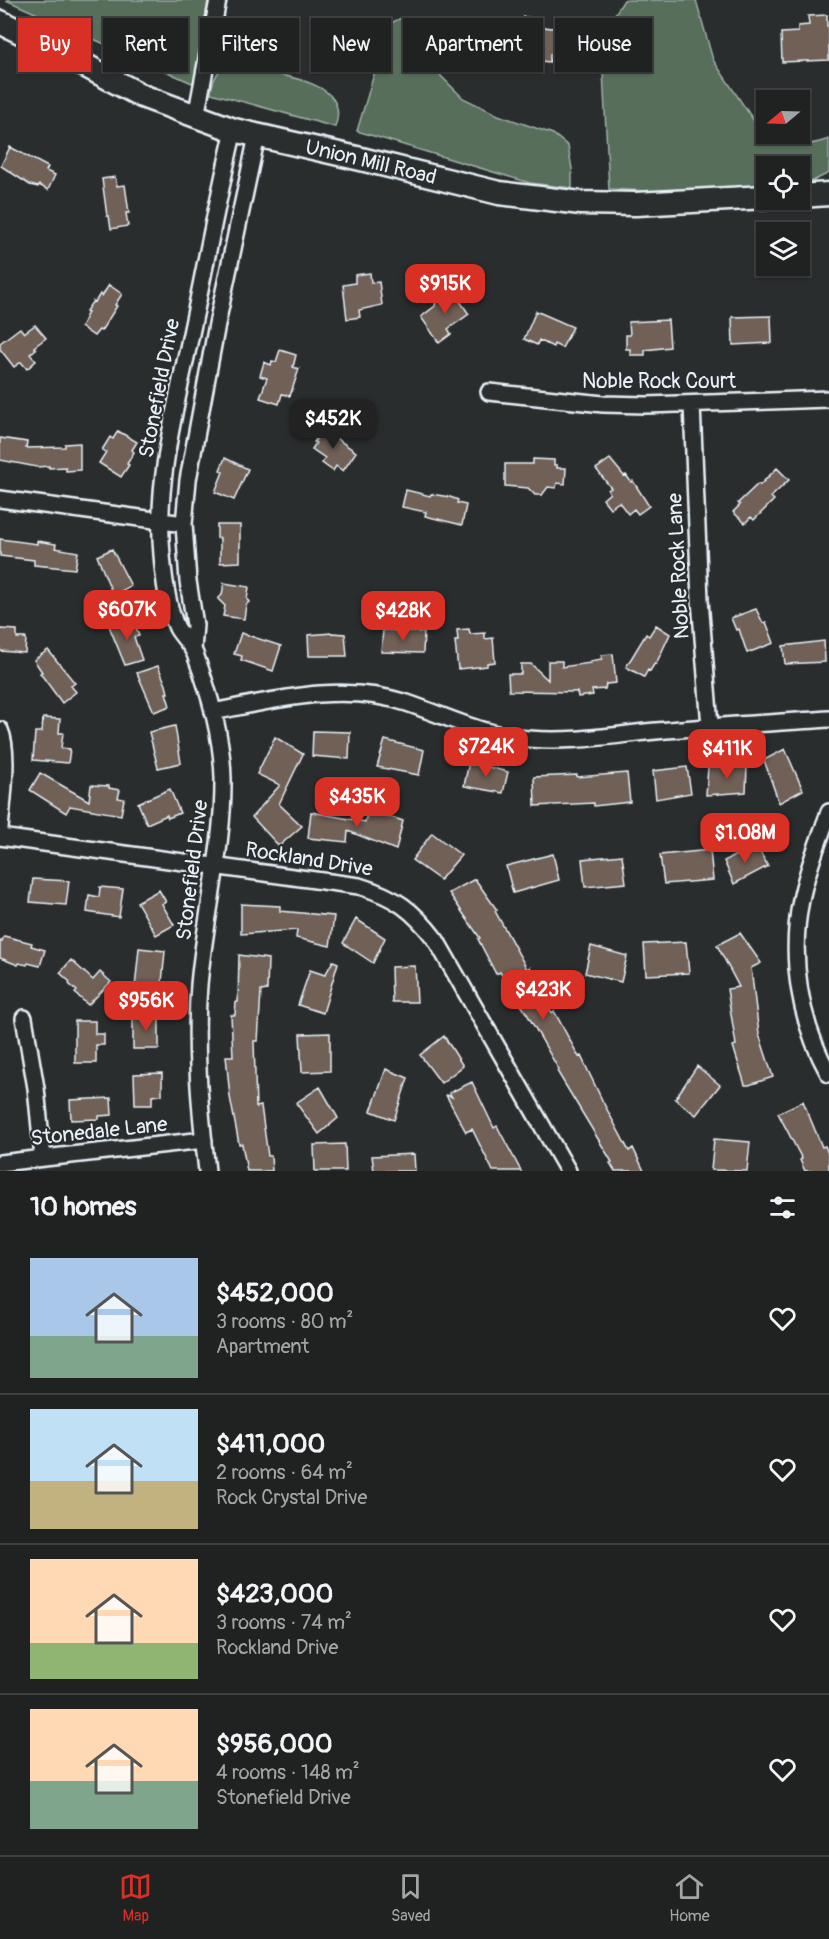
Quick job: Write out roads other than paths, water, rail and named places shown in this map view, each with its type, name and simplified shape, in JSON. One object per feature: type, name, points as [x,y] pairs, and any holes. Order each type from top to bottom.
[{"type":"street","points":[[196,117],[218,0]]},
{"type":"street","name":"Union Mill Road","points":[[0,22],[142,96],[196,117],[257,136],[499,193],[523,198],[581,203],[636,204],[756,198]]},
{"type":"street","name":"Stonefield Drive","points":[[207,1171],[198,1071],[197,1019],[222,812],[223,780],[220,741],[213,712],[193,650],[178,630],[168,597],[162,554],[161,522],[168,443],[234,130]]},
{"type":"street","name":"Stonefield Drive","points":[[193,650],[195,625],[188,581],[184,524],[194,444],[257,136]]},
{"type":"street","points":[[810,195],[829,194]]},
{"type":"street","name":"Noble Rock Court","points":[[489,392],[603,404],[692,404],[829,399]]},
{"type":"street","name":"Noble Rock Lane","points":[[692,404],[700,600],[710,726]]},
{"type":"street","points":[[0,498],[184,524]]},
{"type":"street","points":[[213,712],[295,695],[340,693],[405,703],[476,730],[549,741],[710,726],[829,719]]},
{"type":"street","points":[[0,730],[5,759],[0,829]]},
{"type":"street","points":[[829,812],[803,891],[798,914],[796,953],[797,974],[805,1016],[829,1074]]},
{"type":"street","name":"Rockland Drive","points":[[0,837],[359,886],[390,897],[421,921],[436,940],[568,1171]]},
{"type":"street","points":[[24,1018],[36,1088],[43,1158]]},
{"type":"street","name":"Stonedale Lane","points":[[0,1163],[204,1140]]}]
